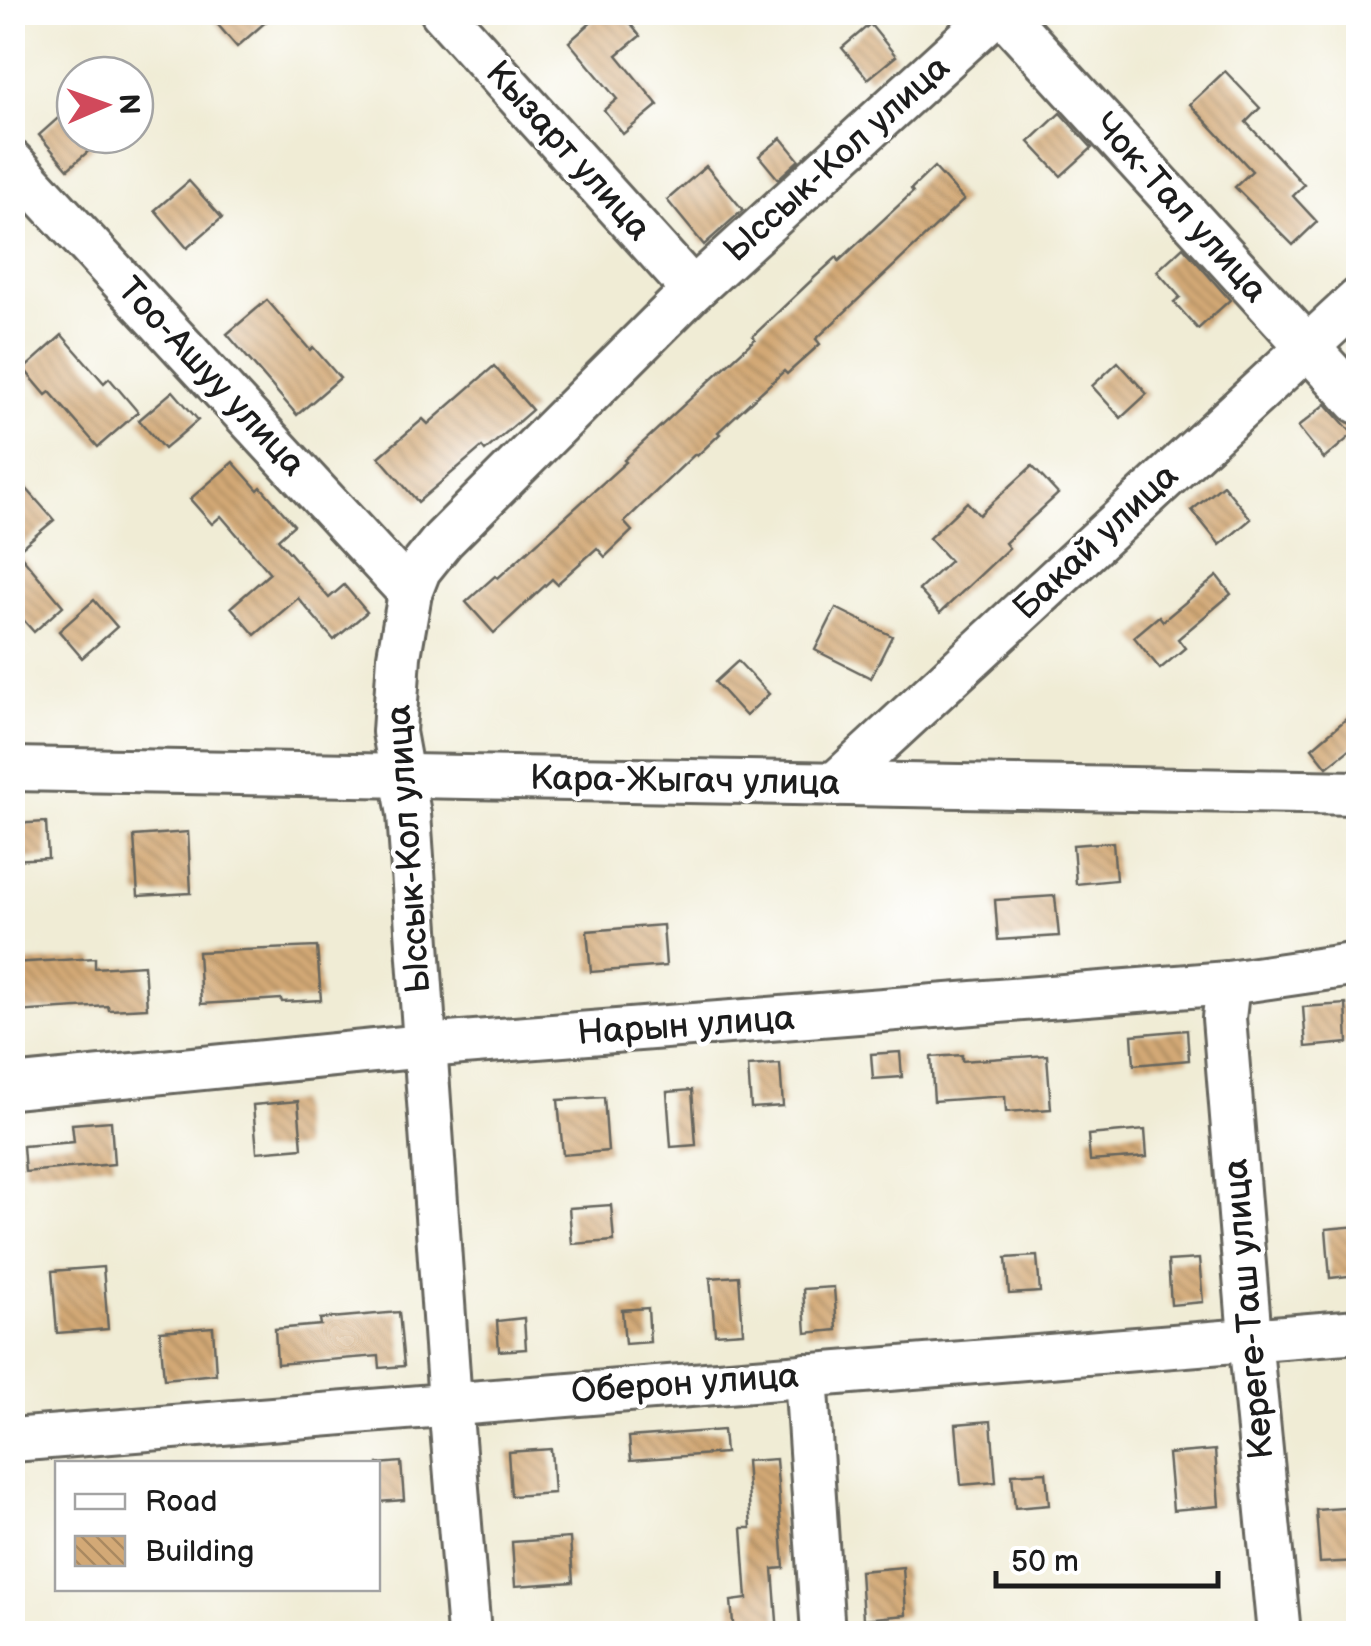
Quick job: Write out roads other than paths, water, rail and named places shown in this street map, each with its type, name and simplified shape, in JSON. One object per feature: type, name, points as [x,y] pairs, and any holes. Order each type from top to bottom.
[{"type":"street","name":"Кызарт улица","points":[[442,12],[693,290]]},
{"type":"street","name":"Ыссык-Кол улица","points":[[470,1634],[409,814],[394,732],[399,656],[410,593],[420,570],[443,540],[693,290],[999,12]]},
{"type":"street","name":"Чок-Тал улица","points":[[999,12],[1358,402]]},
{"type":"street","name":"Тоо-Ашуу улица","points":[[12,162],[410,593]]},
{"type":"street","name":"Бакай улица","points":[[835,784],[1358,300]]},
{"type":"street","name":"Кара-Жыгач улица","points":[[19,762],[402,775],[1358,793]]},
{"type":"street","name":"Нарын улица","points":[[12,1087],[424,1046],[1228,984],[1358,964]]},
{"type":"street","name":"Кереге-Таш улица","points":[[1228,984],[1224,1018],[1279,1634]]},
{"type":"street","name":"Оберон улица","points":[[12,1440],[1358,1330]]},
{"type":"street","points":[[806,1375],[823,1634]]}]
